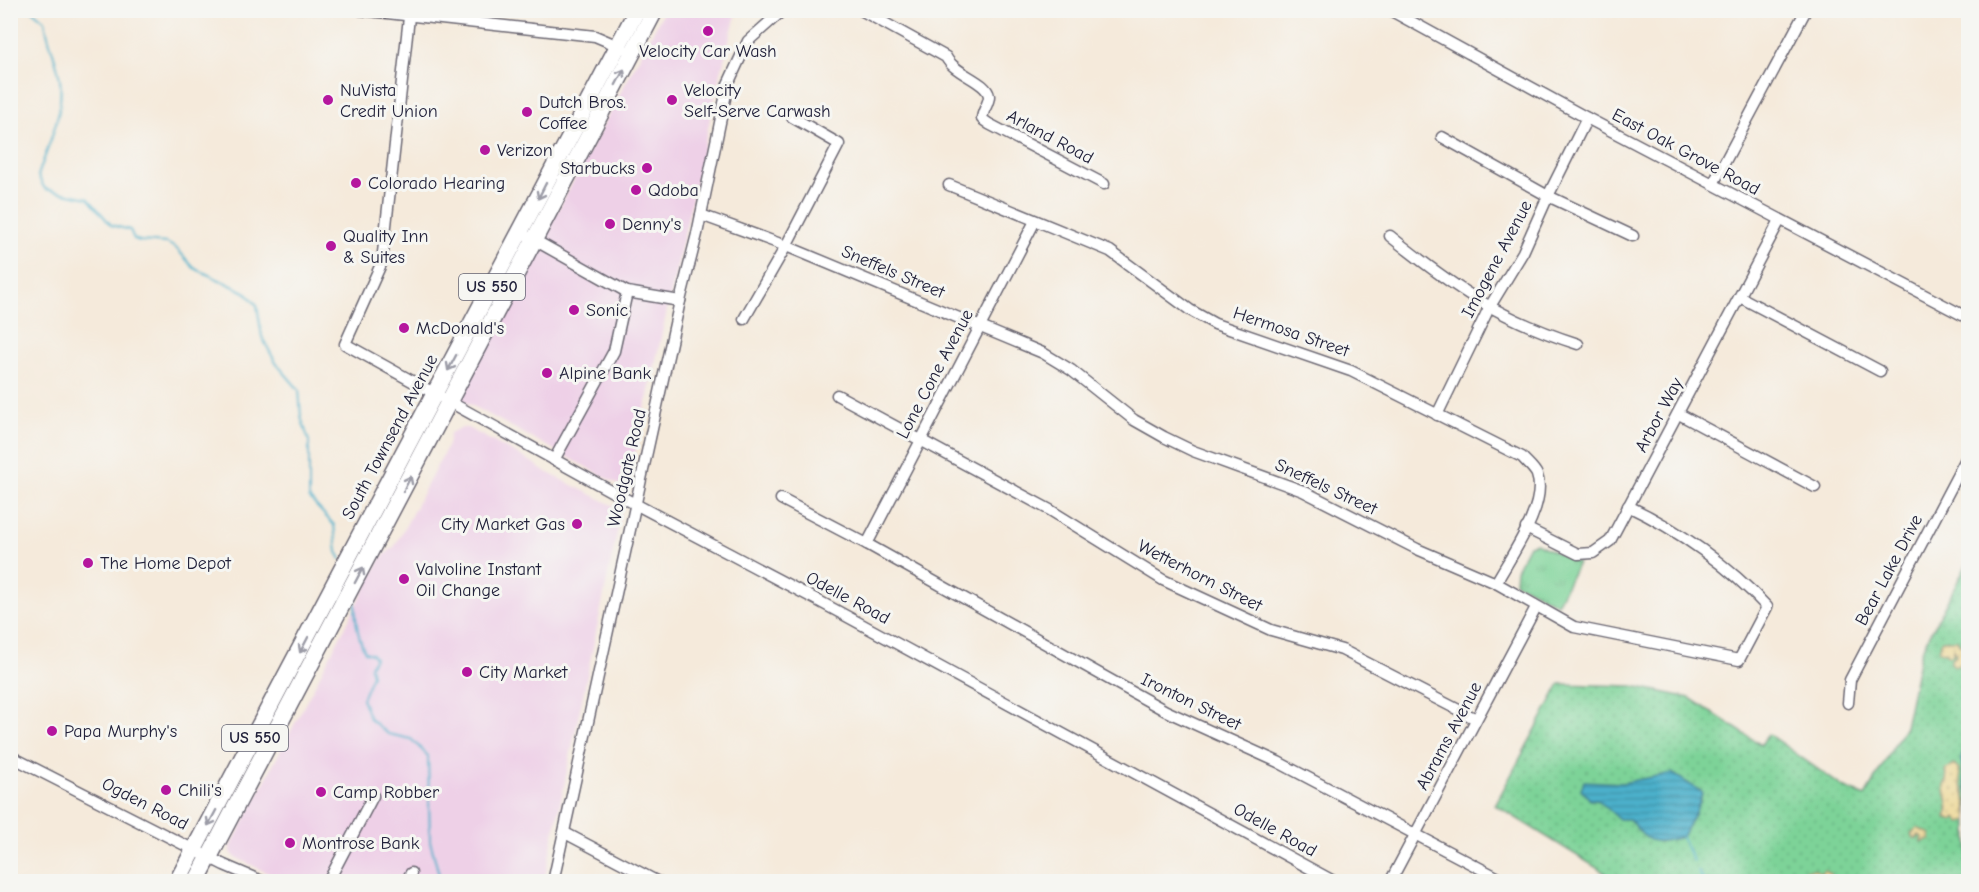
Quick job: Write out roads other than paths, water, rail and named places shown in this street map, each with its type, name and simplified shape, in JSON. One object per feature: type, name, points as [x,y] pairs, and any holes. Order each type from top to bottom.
[{"type":"highway","name":"South Townsend Avenue","points":[[625,49],[637,10]]},
{"type":"highway","name":"South Townsend Avenue","points":[[196,882],[202,853],[364,528],[442,398],[625,49],[655,10]]},
{"type":"highway","name":"South Townsend Avenue","points":[[177,882],[202,853],[338,614],[380,536],[442,398]]},
{"type":"street","points":[[360,10],[595,36],[625,49]]},
{"type":"street","name":"Woodgate Road","points":[[553,882],[566,833],[635,504],[701,215],[725,94],[748,41],[783,10]]},
{"type":"street","name":"Arland Road","points":[[861,10],[946,57],[949,64],[961,74],[982,85],[989,99],[982,119],[988,124],[1104,184]]},
{"type":"street","name":"East Oak Grove Road","points":[[1390,10],[1587,118],[1968,318]]},
{"type":"street","points":[[1713,184],[1806,10]]},
{"type":"street","name":"Odelle Road","points":[[409,17],[382,262],[345,344],[554,460],[1335,882]]},
{"type":"street","points":[[744,319],[786,246],[839,144],[792,117]]},
{"type":"street","name":"Imogene Avenue","points":[[1437,416],[1489,308],[1523,252],[1548,195],[1587,118]]},
{"type":"street","points":[[1442,137],[1548,195],[1633,236]]},
{"type":"street","name":"Hermosa Street","points":[[949,185],[1110,251],[1190,310],[1215,324],[1351,371],[1522,457],[1537,473],[1539,489],[1536,506],[1526,528]]},
{"type":"street","name":"Sneffels Street","points":[[701,215],[786,246],[1043,353],[1071,370],[1134,420],[1164,437],[1193,451],[1303,491],[1417,549],[1496,583],[1574,627],[1739,660],[1767,607],[1752,591],[1668,525],[1628,506]]},
{"type":"street","name":"Arbor Way","points":[[1526,528],[1578,554],[1593,553],[1610,542],[1780,220]]},
{"type":"street","name":"Lone Cone Avenue","points":[[867,544],[919,439],[1035,221]]},
{"type":"street","points":[[1390,236],[1442,278],[1489,308],[1533,330],[1578,344]]},
{"type":"street","points":[[527,237],[627,292],[680,302]]},
{"type":"street","points":[[554,460],[614,351],[627,292]]},
{"type":"street","points":[[1740,297],[1880,371]]},
{"type":"street","name":"Wetterhorn Street","points":[[837,394],[1050,510],[1163,580],[1271,630],[1342,650],[1476,719]]},
{"type":"street","points":[[1679,414],[1815,487]]},
{"type":"street","name":"Bear Lake Drive","points":[[1848,703],[1850,680],[1968,455]]},
{"type":"street","name":"Ironton Street","points":[[781,499],[867,544],[1166,711],[1278,762],[1506,882]]},
{"type":"street","points":[[1496,583],[1526,528]]},
{"type":"street","name":"Abrams Avenue","points":[[1390,882],[1536,606]]},
{"type":"street","name":"Ogden Road","points":[[10,756],[264,882]]},
{"type":"street","points":[[328,882],[373,796]]},
{"type":"street","points":[[566,833],[644,878],[658,882]]},
{"type":"water","points":[[1968,735],[1968,795],[1961,760]]},
{"type":"water","points":[[1672,773],[1702,792],[1700,802],[1682,837],[1663,841],[1647,838],[1629,819],[1619,819],[1597,799],[1590,800],[1581,789],[1584,781],[1622,783]]},
{"type":"waterway","points":[[32,10],[45,21],[57,65],[61,93],[57,117],[38,176],[45,189],[88,198],[111,225],[130,230],[134,239],[140,241],[167,243],[177,249],[194,268],[245,292],[257,305],[262,337],[276,363],[299,390],[301,417],[309,441],[309,498],[334,525],[337,552],[341,559]]},
{"type":"waterway","points":[[355,594],[360,638],[365,652],[372,654],[375,658],[370,666],[372,675],[362,699],[370,719],[388,734],[411,739],[428,756],[430,841],[441,882]]},
{"type":"waterway","points":[[1682,837],[1693,861]]},
{"type":"waterway","points":[[1698,871],[1704,882]]},
{"type":"place","name":"Velocity Car Wash","points":[[708,31]]},
{"type":"place","name":"NuVista Credit Union","points":[[328,100]]},
{"type":"place","name":"Velocity Self-Serve Carwash","points":[[672,100]]},
{"type":"place","name":"Dutch Bros. Coffee","points":[[527,112]]},
{"type":"place","name":"Verizon","points":[[485,150]]},
{"type":"place","name":"Starbucks","points":[[647,168]]},
{"type":"place","name":"Colorado Hearing","points":[[356,183]]},
{"type":"place","name":"Qdoba","points":[[636,190]]},
{"type":"place","name":"Denny's","points":[[610,224]]},
{"type":"place","name":"Quality Inn & Suites","points":[[331,246]]},
{"type":"place","name":"Sonic","points":[[574,310]]},
{"type":"place","name":"McDonald's","points":[[404,328]]},
{"type":"place","name":"Alpine Bank","points":[[547,373]]},
{"type":"place","name":"City Market Gas","points":[[577,524]]},
{"type":"place","name":"The Home Depot","points":[[88,563]]},
{"type":"place","name":"Valvoline Instant Oil Change","points":[[404,579]]},
{"type":"place","name":"City Market","points":[[467,672]]},
{"type":"place","name":"Papa Murphy's","points":[[52,731]]},
{"type":"place","name":"Chili's","points":[[166,790]]},
{"type":"place","name":"Camp Robber","points":[[321,792]]},
{"type":"place","name":"Montrose Bank","points":[[290,843]]}]
